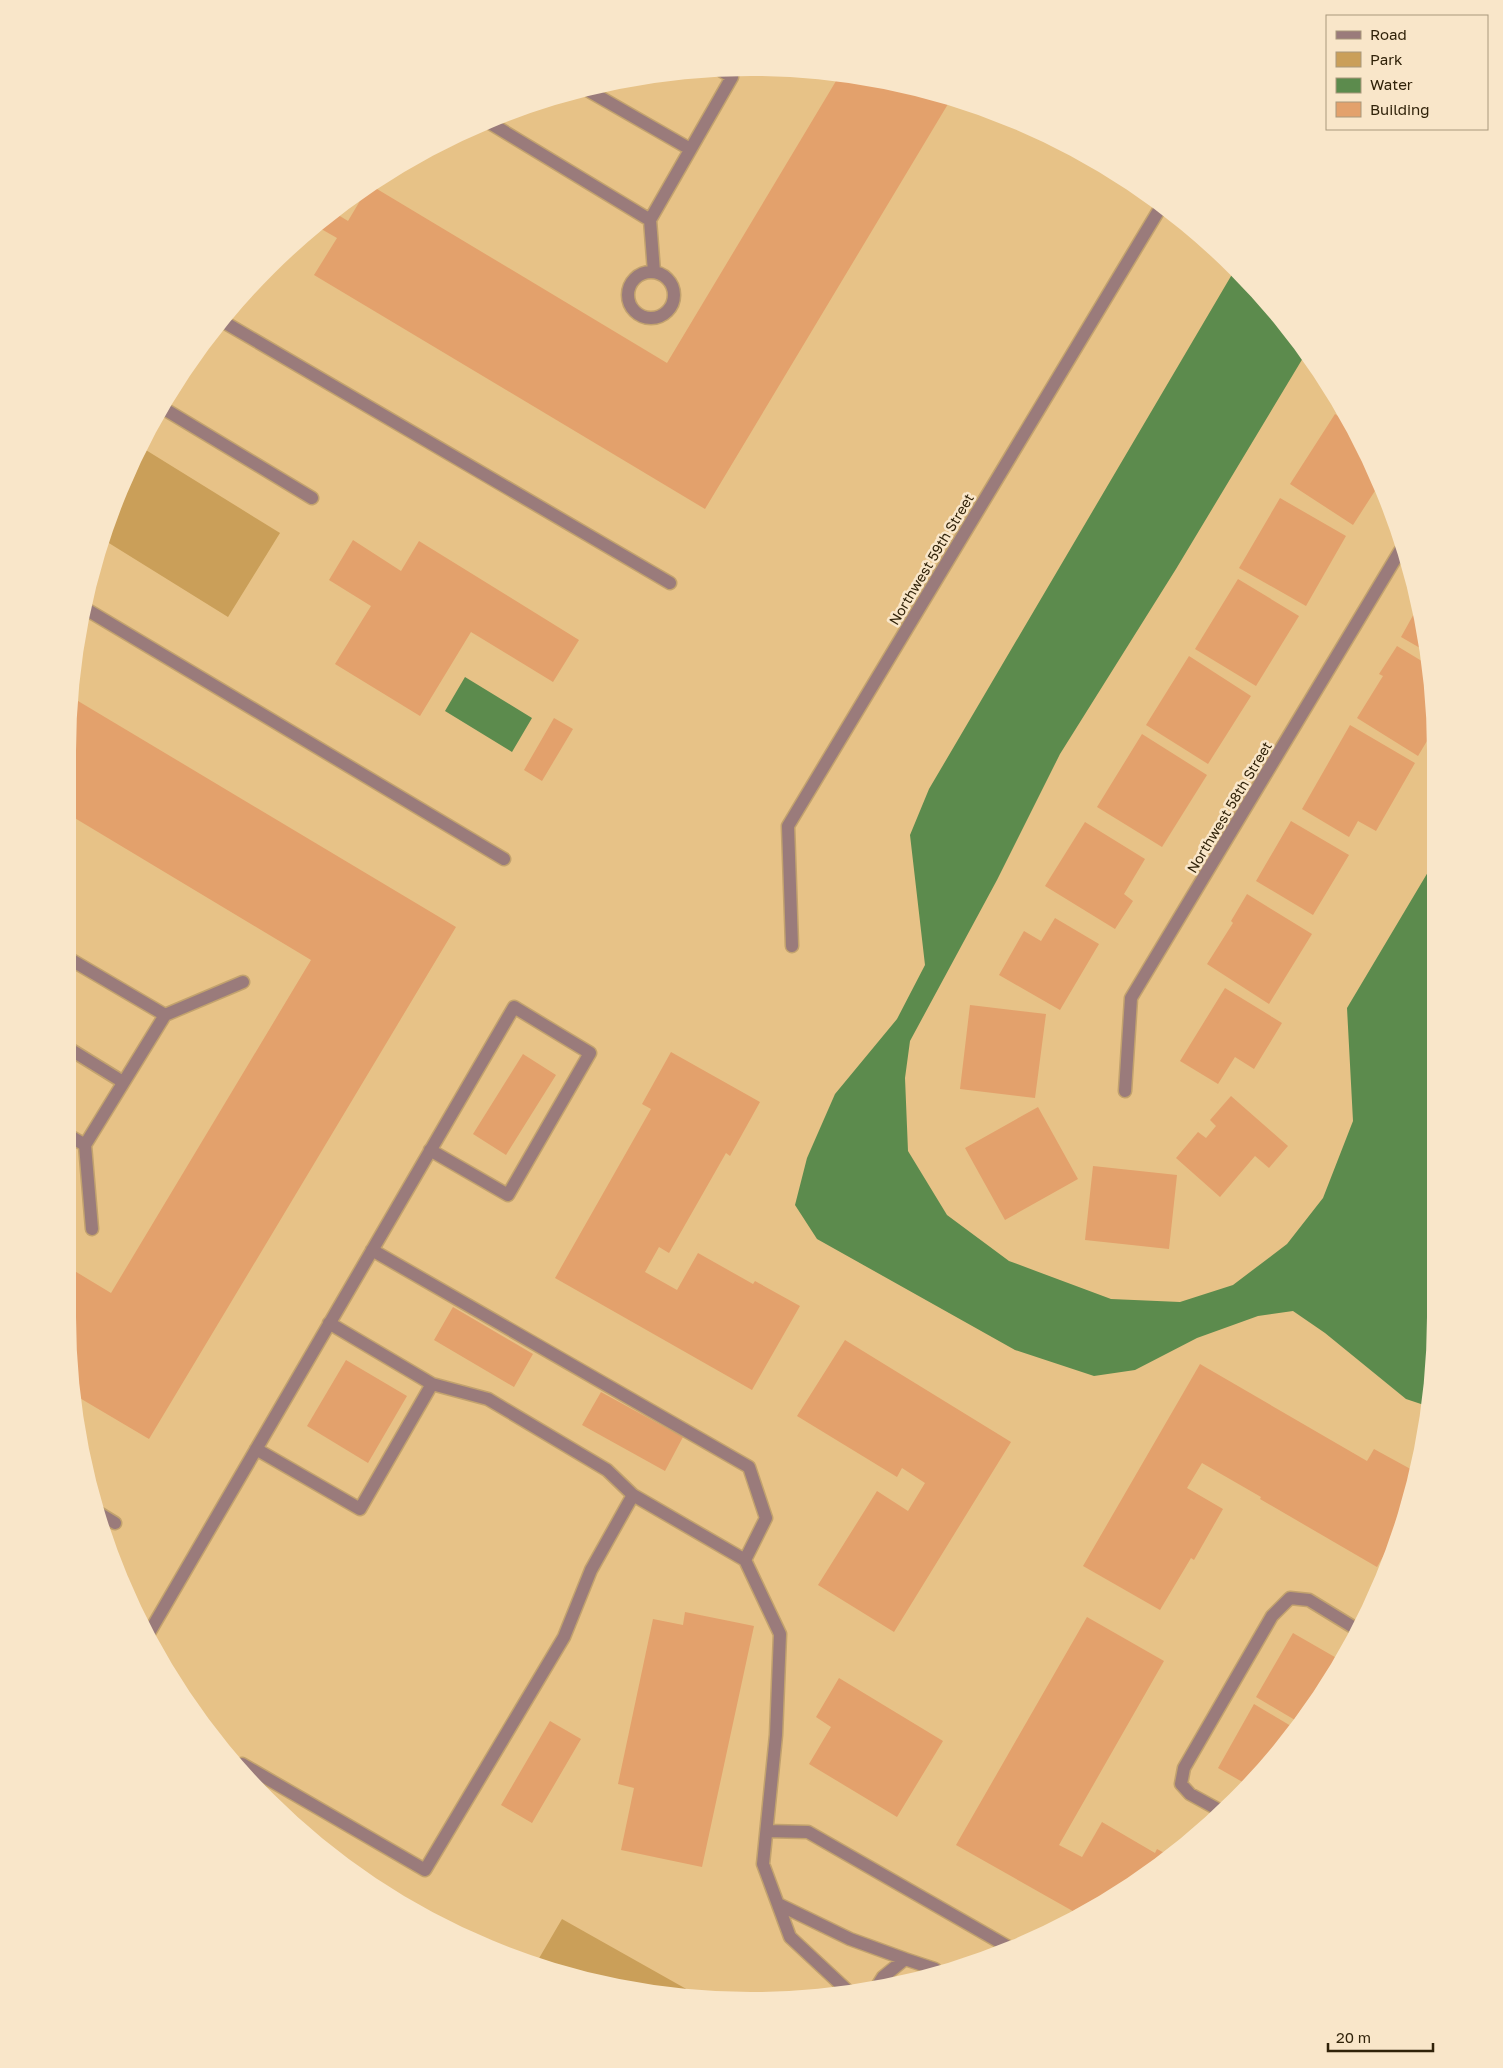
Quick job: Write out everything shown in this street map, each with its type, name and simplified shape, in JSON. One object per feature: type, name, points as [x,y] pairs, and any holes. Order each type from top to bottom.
[{"type":"street","points":[[654,272],[650,220],[732,77]]},
{"type":"street","points":[[597,94],[690,149]]},
{"type":"street","points":[[496,127],[650,220]]},
{"type":"street","name":"Northwest 59th Street","points":[[792,946],[788,826],[1158,212]]},
{"type":"street","points":[[229,325],[670,583]]},
{"type":"street","points":[[169,412],[312,498]]},
{"type":"street","name":"Northwest 58th Street","points":[[1125,1091],[1131,998],[1397,555]]},
{"type":"street","points":[[91,612],[504,859]]},
{"type":"street","points":[[76,963],[165,1015]]},
{"type":"street","points":[[92,1229],[84,1144],[165,1015],[243,982]]},
{"type":"street","points":[[152,1627],[329,1323],[430,1150],[514,1007],[590,1053],[508,1194],[430,1150]]},
{"type":"street","points":[[76,1053],[124,1082]]},
{"type":"street","points":[[76,1140],[84,1144]]},
{"type":"street","points":[[372,1250],[749,1467],[766,1518],[745,1560]]},
{"type":"street","points":[[329,1323],[432,1384],[488,1399],[607,1470],[633,1495],[745,1560],[780,1634],[776,1734],[764,1864],[790,1937],[842,1986]]},
{"type":"street","points":[[256,1449],[360,1509],[432,1384]]},
{"type":"street","points":[[250,1769],[425,1870],[564,1637],[591,1570],[633,1495]]},
{"type":"street","points":[[107,1518],[115,1523]]},
{"type":"street","points":[[1215,1807],[1190,1794],[1181,1784],[1184,1768],[1272,1616],[1290,1598],[1309,1600],[1351,1626]]},
{"type":"street","points":[[767,1831],[808,1832],[1002,1943]]},
{"type":"street","points":[[778,1904],[850,1939],[931,1968]]},
{"type":"street","points":[[881,1979],[905,1959]]},
{"type":"green space","points":[[147,451],[280,533],[228,617],[109,543],[128,493]]},
{"type":"green space","points":[[562,1919],[684,1988],[620,1979],[539,1958]]},
{"type":"water","points":[[1231,276],[1259,306],[1302,360],[1176,569],[1060,754],[997,880],[910,1041],[905,1078],[908,1151],[947,1215],[1009,1261],[1111,1299],[1180,1302],[1233,1285],[1287,1244],[1323,1198],[1353,1121],[1347,1008],[1427,874],[1427,1316],[1421,1404],[1406,1399],[1325,1333],[1293,1311],[1258,1316],[1197,1338],[1135,1370],[1094,1376],[1015,1350],[817,1239],[795,1205],[807,1158],[835,1094],[897,1019],[925,965],[910,835],[929,789]]},
{"type":"water","points":[[465,677],[532,718],[512,752],[445,711]]},
{"type":"building","points":[[836,82],[883,89],[947,105],[705,509],[314,275],[337,238],[323,230],[340,216],[348,221],[359,202],[377,189],[667,363]]},
{"type":"building","points":[[1335,414],[1357,453],[1374,492],[1353,525],[1290,484]]},
{"type":"building","points":[[1280,498],[1346,536],[1306,606],[1239,568]]},
{"type":"building","points":[[353,540],[401,571],[419,541],[579,640],[553,682],[471,632],[420,716],[335,664],[371,606],[329,580]]},
{"type":"building","points":[[1238,579],[1299,616],[1256,686],[1195,649]]},
{"type":"building","points":[[1413,615],[1418,647],[1401,637]]},
{"type":"building","points":[[1397,646],[1421,660],[1427,742],[1418,756],[1357,718],[1383,676],[1379,674]]},
{"type":"building","points":[[1189,656],[1251,696],[1208,764],[1146,725]]},
{"type":"building","points":[[79,701],[456,927],[149,1439],[81,1399],[76,1316],[76,1272],[111,1293],[311,960],[76,819]]},
{"type":"building","points":[[554,718],[573,729],[542,781],[524,770]]},
{"type":"building","points":[[1350,725],[1415,763],[1376,831],[1358,821],[1349,837],[1302,809]]},
{"type":"building","points":[[1142,734],[1207,775],[1162,847],[1097,807]]},
{"type":"building","points":[[1291,821],[1349,855],[1313,915],[1256,881]]},
{"type":"building","points":[[1085,822],[1145,859],[1124,894],[1133,901],[1115,929],[1045,886]]},
{"type":"building","points":[[1247,894],[1312,934],[1269,1004],[1207,964],[1233,923],[1231,921]]},
{"type":"building","points":[[1055,918],[1099,944],[1060,1010],[999,975],[1024,931],[1041,941]]},
{"type":"building","points":[[1225,988],[1282,1023],[1254,1069],[1235,1057],[1218,1084],[1180,1061]]},
{"type":"building","points":[[970,1005],[1046,1014],[1035,1098],[960,1089]]},
{"type":"building","points":[[671,1052],[760,1102],[730,1156],[726,1153],[669,1253],[659,1247],[645,1272],[677,1290],[698,1253],[753,1284],[755,1281],[800,1306],[752,1390],[555,1278],[651,1109],[642,1104]]},
{"type":"building","points":[[523,1054],[556,1075],[506,1155],[473,1134]]},
{"type":"building","points":[[1231,1096],[1288,1146],[1269,1168],[1255,1156],[1220,1197],[1176,1158],[1198,1132],[1206,1138],[1216,1126],[1210,1120]]},
{"type":"building","points":[[1038,1107],[1078,1179],[1005,1220],[965,1148]]},
{"type":"building","points":[[1093,1166],[1177,1175],[1169,1249],[1085,1240]]},
{"type":"building","points":[[453,1307],[533,1354],[514,1387],[434,1340]]},
{"type":"building","points":[[845,1340],[1011,1442],[894,1632],[818,1585],[877,1491],[908,1511],[925,1483],[902,1468],[897,1477],[797,1416]]},
{"type":"building","points":[[346,1360],[407,1396],[368,1463],[307,1426]]},
{"type":"building","points":[[1200,1364],[1367,1461],[1374,1449],[1409,1468],[1391,1534],[1377,1567],[1202,1463],[1187,1488],[1223,1509],[1194,1560],[1191,1558],[1160,1610],[1083,1566]]},
{"type":"building","points":[[601,1392],[683,1437],[665,1471],[582,1425]]},
{"type":"building","points":[[685,1612],[754,1626],[702,1867],[621,1850],[634,1788],[618,1784],[653,1619],[683,1625]]},
{"type":"building","points":[[1087,1617],[1164,1661],[1059,1845],[1082,1857],[1102,1822],[1155,1853],[1157,1849],[1163,1852],[1127,1878],[1072,1910],[956,1845]]},
{"type":"building","points":[[1293,1633],[1334,1657],[1293,1719],[1256,1697]]},
{"type":"building","points":[[839,1678],[943,1741],[897,1817],[809,1764],[831,1727],[816,1717]]},
{"type":"building","points":[[1254,1704],[1289,1725],[1241,1781],[1218,1768]]},
{"type":"building","points":[[550,1721],[581,1739],[532,1823],[501,1805]]}]
